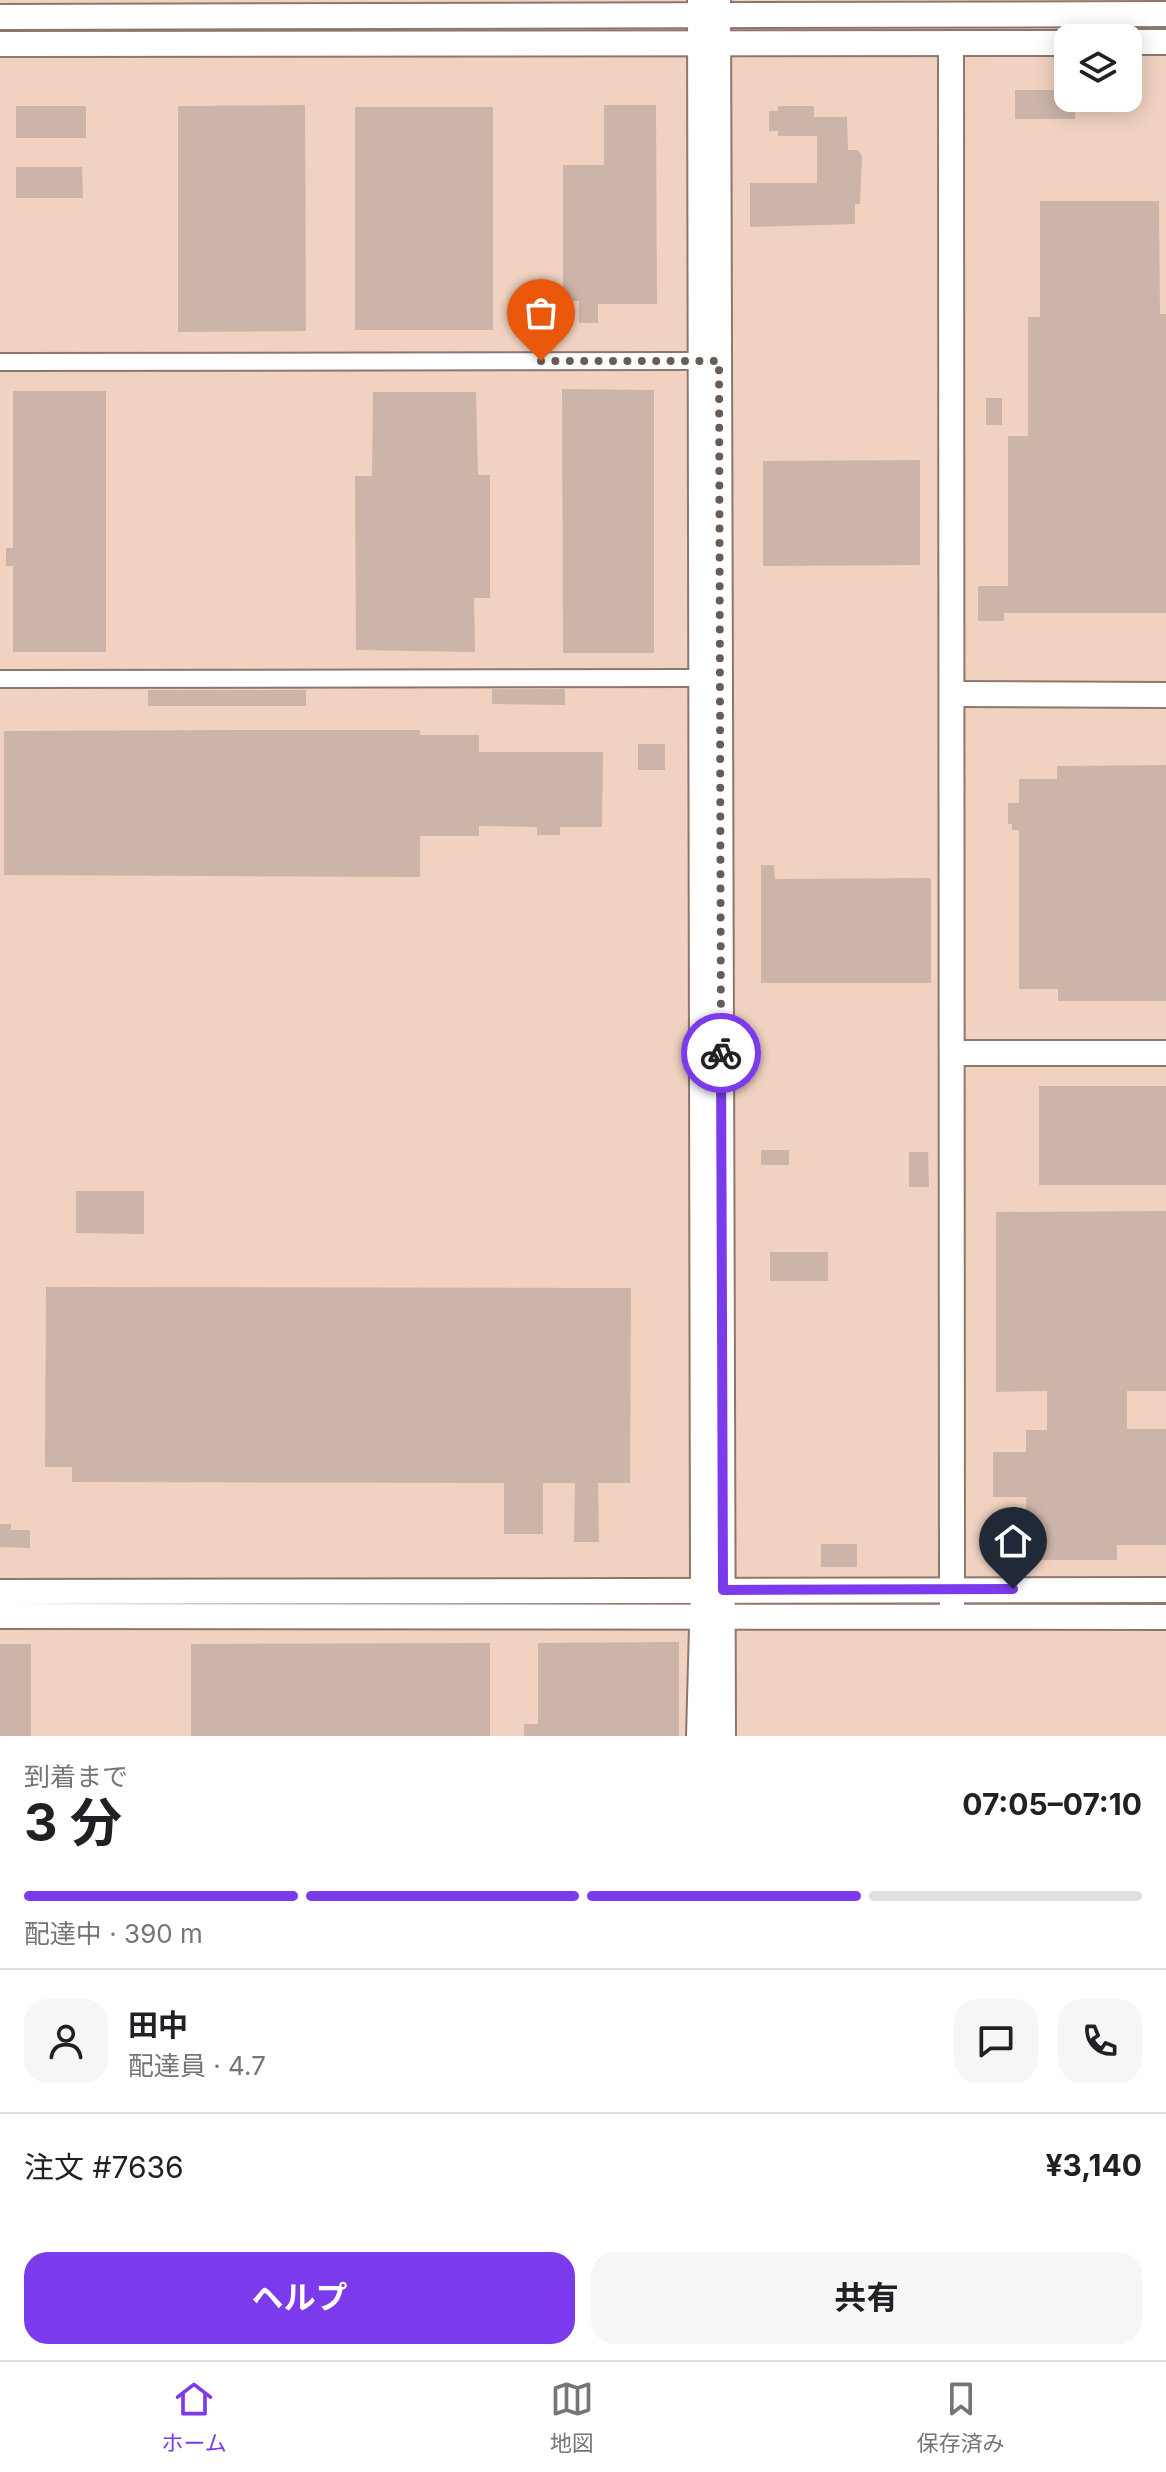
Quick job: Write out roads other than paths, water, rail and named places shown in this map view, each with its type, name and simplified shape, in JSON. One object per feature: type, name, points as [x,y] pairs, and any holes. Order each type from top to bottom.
[{"type":"street","points":[[699,1736],[713,1590],[709,7]]},
{"type":"street","points":[[0,17],[709,7],[932,7],[1166,14]]},
{"type":"street","points":[[1142,42],[1166,42]]},
{"type":"street","points":[[951,43],[952,1615]]},
{"type":"street","points":[[0,44],[1054,43]]},
{"type":"street","points":[[0,362],[709,361]]},
{"type":"street","points":[[0,679],[710,677]]},
{"type":"street","points":[[952,694],[1166,695]]},
{"type":"street","points":[[952,1053],[1166,1053]]},
{"type":"street","points":[[0,1592],[1166,1590]]},
{"type":"street","points":[[0,1616],[1166,1617]]},
{"type":"street","points":[[712,1616],[723,1736]]}]
